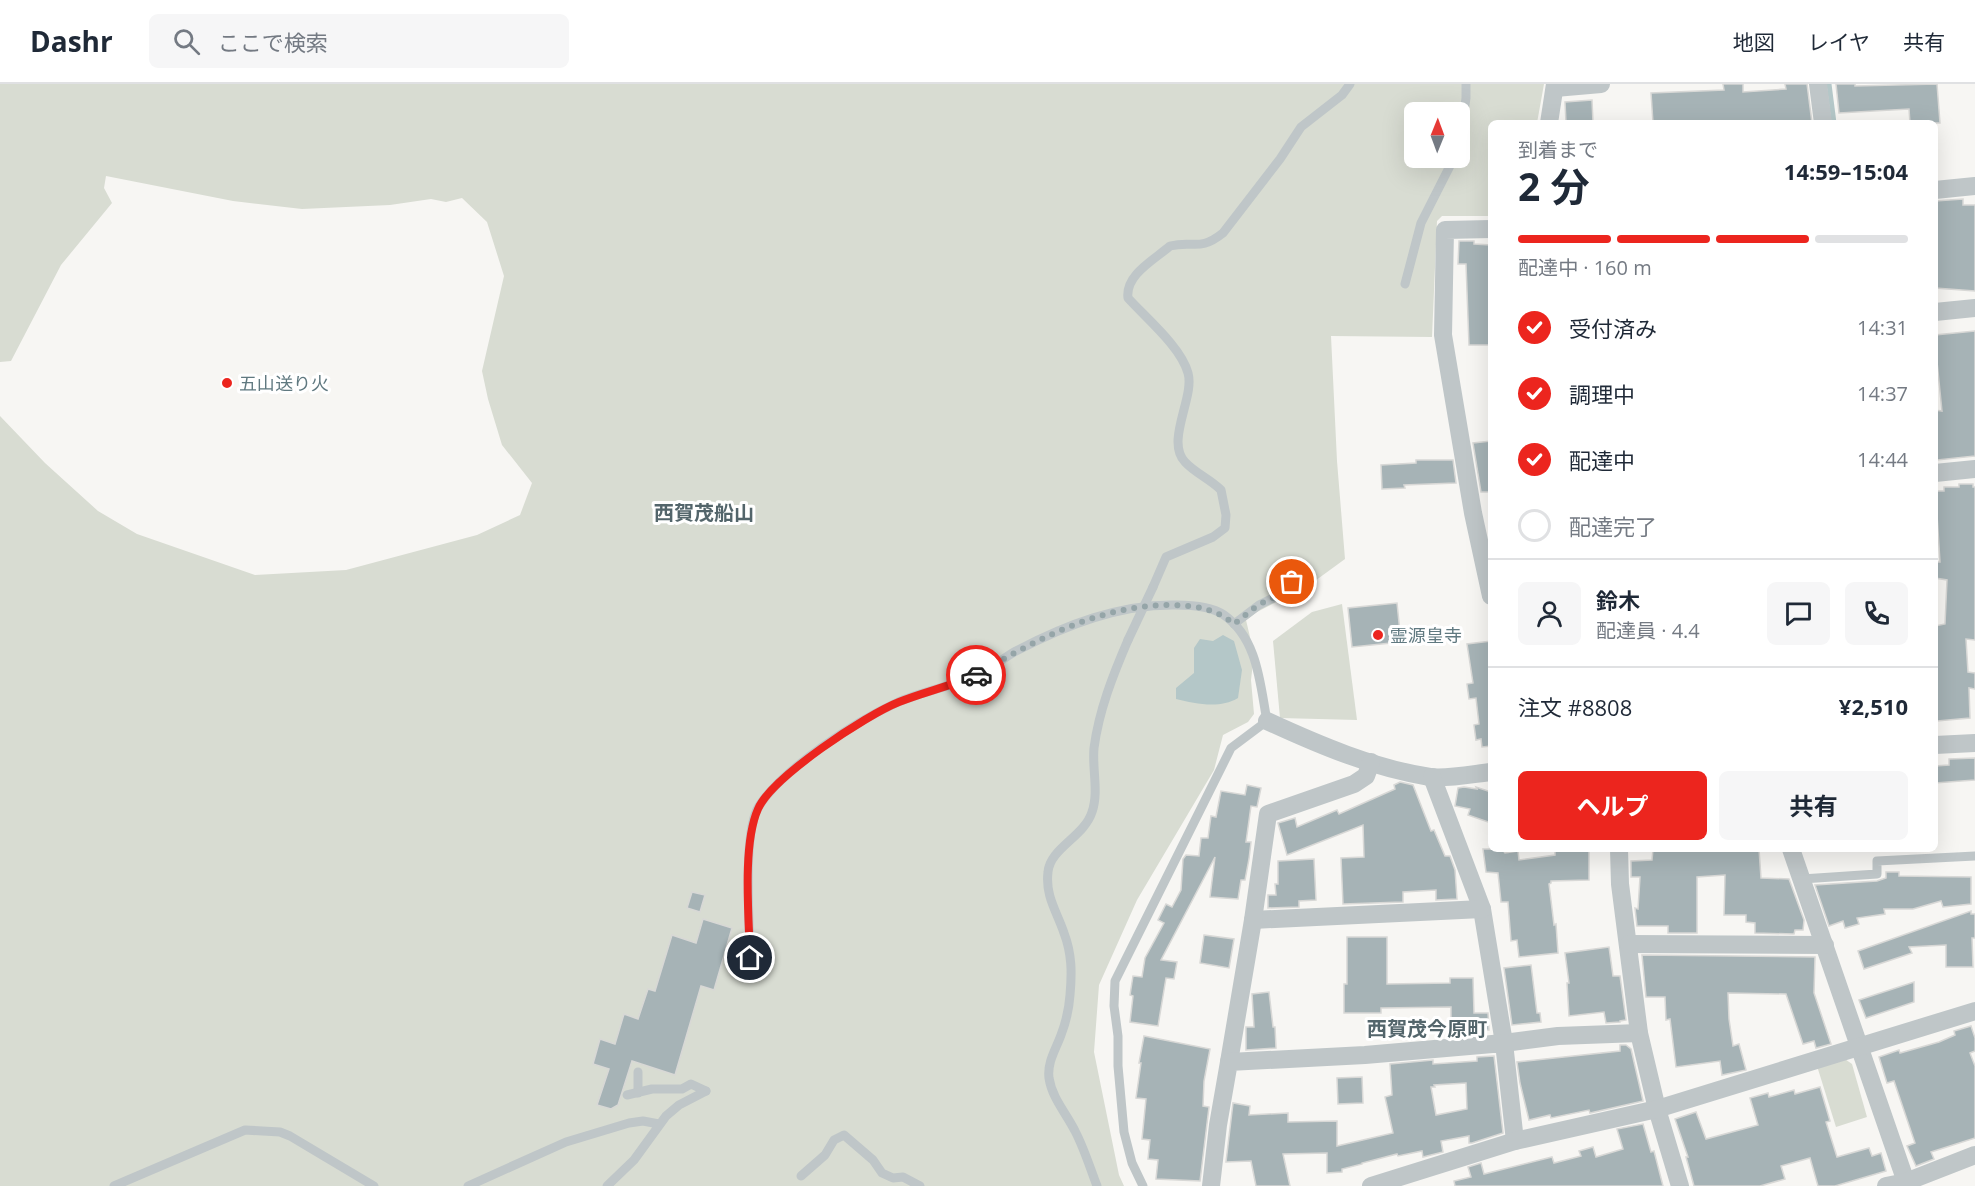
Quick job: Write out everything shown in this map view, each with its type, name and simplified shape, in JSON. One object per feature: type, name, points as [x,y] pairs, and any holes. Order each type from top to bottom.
[{"type":"street","points":[[1549,120],[1555,86],[1601,84]]},
{"type":"street","points":[[1818,84],[1823,120]]},
{"type":"street","points":[[1938,190],[1975,186]]},
{"type":"street","points":[[1488,229],[1444,230],[1443,335],[1482,512],[1488,568]]},
{"type":"street","points":[[1938,312],[1975,308]]},
{"type":"street","points":[[1938,473],[1975,469]]},
{"type":"street","points":[[1267,721],[1319,746],[1432,777],[1488,772]]},
{"type":"street","points":[[1938,745],[1975,743]]},
{"type":"street","points":[[1211,1186],[1218,1125],[1253,920],[1268,814],[1354,784],[1366,776],[1371,762]]},
{"type":"street","points":[[1432,777],[1482,909],[1504,1043],[1515,1141]]},
{"type":"street","points":[[1619,852],[1620,884],[1639,1033],[1657,1109],[1680,1186]]},
{"type":"street","points":[[1792,852],[1908,1184]]},
{"type":"street","points":[[1253,920],[1482,909]]},
{"type":"street","points":[[1629,944],[1825,945]]},
{"type":"street","points":[[1371,1186],[1515,1141],[1657,1109],[1975,1011]]},
{"type":"street","points":[[1229,1062],[1365,1055],[1558,1036],[1639,1033]]},
{"type":"street","points":[[1886,1186],[1908,1184],[1975,1155]]},
{"type":"lane","points":[[1097,1186],[1076,1132],[1051,1090],[1048,1074],[1050,1060],[1069,1012],[1072,957],[1047,888],[1048,870],[1055,854],[1087,825],[1093,810],[1096,734],[1107,689],[1166,557],[1213,537],[1225,528],[1226,515],[1221,490],[1184,461],[1179,451],[1179,434],[1189,375],[1184,362],[1170,343],[1128,298],[1127,291],[1130,280],[1170,246],[1202,245],[1211,242],[1222,233],[1280,159],[1301,127],[1342,94],[1350,84]]},
{"type":"lane","points":[[1465,102],[1466,84]]},
{"type":"lane","points":[[1405,284],[1421,223],[1449,168]]},
{"type":"lane","points":[[1234,624],[1258,605],[1283,593],[1301,570]]},
{"type":"lane","points":[[750,958],[749,845],[758,807],[786,774],[844,734],[896,703],[975,676],[1017,651],[1077,623],[1113,611],[1165,605],[1190,605],[1222,614],[1234,624],[1255,656],[1267,721],[1231,748],[1115,981],[1114,1006],[1124,1132],[1132,1163],[1143,1186]]},
{"type":"lane","points":[[1802,879],[1877,874],[1877,861],[1975,856]]},
{"type":"lane","points":[[638,1072],[638,1093]]},
{"type":"lane","points":[[607,1186],[634,1160],[659,1124],[679,1105],[706,1091],[691,1084],[682,1089],[652,1089],[627,1095]]},
{"type":"lane","points":[[468,1186],[577,1139],[643,1120],[659,1124]]},
{"type":"lane","points":[[114,1186],[245,1130],[280,1132],[290,1136],[374,1186]]},
{"type":"lane","points":[[801,1176],[825,1155],[834,1140],[844,1135],[873,1160],[882,1173],[893,1178],[903,1177],[920,1186]]},
{"type":"shaded area","points":[[0,84],[1544,84],[1538,120],[1488,120],[1488,216],[1442,216],[1437,221],[1432,337],[1331,336],[1337,461],[1345,559],[1308,586],[1246,620],[1254,654],[1251,680],[1254,714],[1248,722],[1223,735],[1214,770],[1137,900],[1099,985],[1094,1052],[1119,1175],[1124,1186],[0,1186],[0,416],[45,463],[98,511],[137,534],[255,575],[346,570],[477,535],[520,515],[532,483],[502,445],[488,399],[482,371],[504,276],[487,222],[462,198],[446,202],[431,199],[390,205],[302,209],[233,201],[106,176],[104,188],[112,203],[61,265],[11,361],[0,362]]},
{"type":"shaded area","points":[[1342,604],[1357,720],[1280,718],[1273,641],[1312,612]]},
{"type":"shaded area","points":[[1223,635],[1234,641],[1242,670],[1238,698],[1224,704],[1200,704],[1176,699],[1176,688],[1194,673],[1194,648],[1200,639],[1213,641]]},
{"type":"shaded area","points":[[1842,1057],[1852,1064],[1867,1117],[1836,1127],[1817,1066]]},
{"type":"building","points":[[1723,84],[1743,84],[1743,92],[1786,89],[1785,84],[1807,84],[1812,120],[1653,120],[1651,93],[1724,90]]},
{"type":"building","points":[[1836,84],[1855,84],[1855,86],[1937,84],[1940,123],[1938,120],[1910,120],[1909,109],[1839,113]]},
{"type":"building","points":[[1592,100],[1593,120],[1566,120],[1565,102]]},
{"type":"building","points":[[1963,199],[1963,205],[1975,205],[1975,291],[1938,288],[1938,201]]},
{"type":"building","points":[[1459,241],[1474,241],[1474,244],[1488,245],[1488,345],[1469,345],[1466,264],[1458,264]]},
{"type":"building","points":[[1975,331],[1975,456],[1938,460],[1938,410],[1942,411],[1938,372],[1938,335]]},
{"type":"building","points":[[1488,441],[1488,492],[1481,492],[1473,443]]},
{"type":"building","points":[[1416,460],[1453,460],[1456,483],[1404,485],[1405,488],[1382,489],[1381,465],[1416,463]]},
{"type":"building","points":[[1959,484],[1973,484],[1975,487],[1975,640],[1966,639],[1968,672],[1975,673],[1975,689],[1969,688],[1970,718],[1938,721],[1938,625],[1945,624],[1947,580],[1938,578],[1938,562],[1940,562],[1938,491],[1944,491],[1944,487],[1959,487]]},
{"type":"building","points":[[1397,603],[1401,642],[1352,647],[1348,608]]},
{"type":"building","points":[[1488,641],[1488,746],[1482,747],[1481,739],[1476,740],[1474,725],[1479,724],[1476,698],[1469,699],[1467,684],[1473,683],[1467,644]]},
{"type":"building","points":[[1975,758],[1975,780],[1938,783],[1938,766],[1949,765],[1949,759]]},
{"type":"building","points":[[1400,782],[1413,785],[1431,831],[1434,830],[1445,856],[1450,856],[1455,870],[1457,899],[1436,900],[1436,890],[1403,892],[1403,902],[1343,904],[1341,858],[1364,857],[1363,825],[1287,855],[1278,823],[1295,818],[1297,827],[1337,810],[1339,814],[1395,789],[1394,785]]},
{"type":"building","points":[[1247,785],[1261,788],[1257,807],[1251,806],[1246,842],[1251,842],[1249,859],[1245,880],[1241,880],[1238,899],[1210,897],[1215,857],[1161,960],[1177,962],[1174,979],[1166,978],[1158,1026],[1130,1022],[1133,976],[1142,977],[1145,958],[1164,923],[1158,920],[1166,904],[1172,907],[1181,890],[1183,859],[1186,855],[1199,856],[1201,838],[1208,838],[1211,816],[1216,817],[1221,791],[1245,795]]},
{"type":"building","points":[[1476,787],[1488,791],[1488,822],[1468,815],[1470,809],[1455,806],[1458,788],[1477,789]]},
{"type":"building","points":[[1483,849],[1488,849],[1488,852],[1518,852],[1519,860],[1555,855],[1555,852],[1589,852],[1589,880],[1551,881],[1549,884],[1558,953],[1519,957],[1517,940],[1511,941],[1508,902],[1501,902],[1498,873],[1486,872]]},
{"type":"building","points":[[1653,852],[1759,852],[1761,878],[1789,879],[1804,920],[1803,930],[1795,930],[1794,934],[1755,933],[1755,923],[1746,922],[1746,915],[1724,915],[1725,875],[1697,877],[1697,933],[1668,933],[1668,926],[1637,926],[1635,908],[1638,909],[1640,877],[1631,877],[1631,861],[1652,860]]},
{"type":"building","points":[[1314,859],[1316,900],[1299,901],[1299,907],[1268,908],[1268,895],[1276,895],[1278,861]]},
{"type":"building","points":[[1886,872],[1899,872],[1899,876],[1971,877],[1971,904],[1943,907],[1941,901],[1913,909],[1884,909],[1885,914],[1857,918],[1859,924],[1845,928],[1843,921],[1829,926],[1815,885],[1877,881],[1886,878]]},
{"type":"building","points":[[692,892],[705,895],[700,912],[687,908]]},
{"type":"building","points":[[1971,911],[1971,914],[1975,914],[1975,938],[1972,938],[1973,967],[1946,967],[1946,945],[1909,947],[1912,953],[1864,969],[1858,951]]},
{"type":"building","points":[[703,919],[732,928],[714,990],[701,986],[675,1075],[632,1061],[618,1105],[611,1109],[597,1105],[609,1069],[593,1064],[600,1039],[615,1044],[624,1014],[638,1019],[648,989],[655,991],[672,935],[696,943]]},
{"type":"building","points":[[1204,935],[1234,939],[1229,968],[1200,963]]},
{"type":"building","points":[[1347,937],[1387,937],[1387,984],[1450,983],[1450,978],[1473,978],[1474,1013],[1488,1013],[1489,1030],[1451,1031],[1451,1007],[1381,1008],[1381,1013],[1344,1013],[1344,984],[1347,984]]},
{"type":"building","points":[[1609,947],[1613,976],[1620,976],[1626,1020],[1606,1023],[1604,1012],[1569,1016],[1567,983],[1569,983],[1565,953]]},
{"type":"building","points":[[1642,955],[1815,957],[1814,993],[1831,1044],[1816,1048],[1814,1041],[1803,1044],[1786,994],[1728,993],[1733,1046],[1739,1044],[1746,1070],[1722,1075],[1720,1061],[1676,1067],[1670,1019],[1666,1020],[1665,997],[1646,997]]},
{"type":"building","points":[[1531,965],[1537,1013],[1540,1013],[1541,1022],[1512,1025],[1504,968]]},
{"type":"building","points":[[1914,982],[1914,1002],[1866,1018],[1859,1000]]},
{"type":"building","points":[[1269,992],[1276,1048],[1246,1050],[1246,1027],[1254,1027],[1252,994]]},
{"type":"building","points":[[1971,1026],[1975,1038],[1975,1051],[1970,1053],[1975,1066],[1975,1138],[1931,1152],[1934,1159],[1916,1166],[1907,1146],[1915,1143],[1894,1081],[1887,1083],[1879,1057],[1899,1050],[1900,1053],[1939,1042],[1955,1035],[1954,1031]]},
{"type":"building","points":[[1144,1036],[1210,1049],[1204,1081],[1203,1106],[1209,1107],[1200,1181],[1156,1179],[1158,1160],[1148,1159],[1150,1140],[1142,1139],[1146,1099],[1136,1098]]},
{"type":"building","points":[[1620,1045],[1626,1045],[1631,1049],[1643,1101],[1590,1113],[1589,1110],[1529,1120],[1517,1062],[1620,1051]]},
{"type":"building","points":[[1494,1056],[1503,1133],[1472,1143],[1469,1143],[1469,1136],[1441,1141],[1443,1152],[1423,1157],[1422,1151],[1398,1156],[1397,1154],[1342,1169],[1342,1172],[1327,1173],[1327,1153],[1283,1154],[1290,1186],[1256,1186],[1251,1161],[1226,1162],[1233,1103],[1250,1106],[1249,1115],[1288,1113],[1288,1122],[1337,1121],[1337,1146],[1393,1133],[1385,1097],[1392,1095],[1390,1064],[1433,1060],[1433,1064],[1477,1061],[1477,1057]],"holes":[[[1466,1083],[1467,1109],[1436,1115],[1431,1087]]]},
{"type":"building","points":[[1362,1077],[1363,1103],[1338,1104],[1337,1078]]},
{"type":"building","points":[[1820,1087],[1830,1121],[1826,1122],[1837,1157],[1869,1148],[1872,1156],[1881,1153],[1886,1171],[1835,1186],[1818,1186],[1810,1158],[1781,1166],[1785,1179],[1760,1186],[1694,1186],[1686,1157],[1688,1157],[1675,1119],[1696,1112],[1706,1139],[1758,1125],[1750,1098],[1768,1093],[1769,1097],[1794,1090],[1795,1094]]},
{"type":"building","points":[[1643,1124],[1651,1152],[1654,1151],[1663,1186],[1455,1186],[1454,1181],[1471,1177],[1468,1167],[1481,1163],[1484,1174],[1552,1157],[1554,1163],[1581,1156],[1579,1151],[1593,1147],[1596,1157],[1623,1149],[1617,1129]]},
{"type":"waterway","points":[[1829,84],[1834,120]]},
{"type":"way so far","points":[[976,675],[1017,651],[1077,623],[1113,611],[1137,607],[1190,605],[1222,614],[1234,624],[1258,605],[1283,593],[1292,582]]},
{"type":"place","name":"五山送り火","points":[[227,383]]},
{"type":"place","name":"霊源皇寺","points":[[1378,635]]},
{"type":"district","name":"西賀茂船山","points":[[704,512]]},
{"type":"district","name":"西賀茂今原町","points":[[1427,1028]]},
{"type":"route","points":[[750,958],[749,845],[758,807],[786,774],[853,728],[896,703],[976,675]]}]
